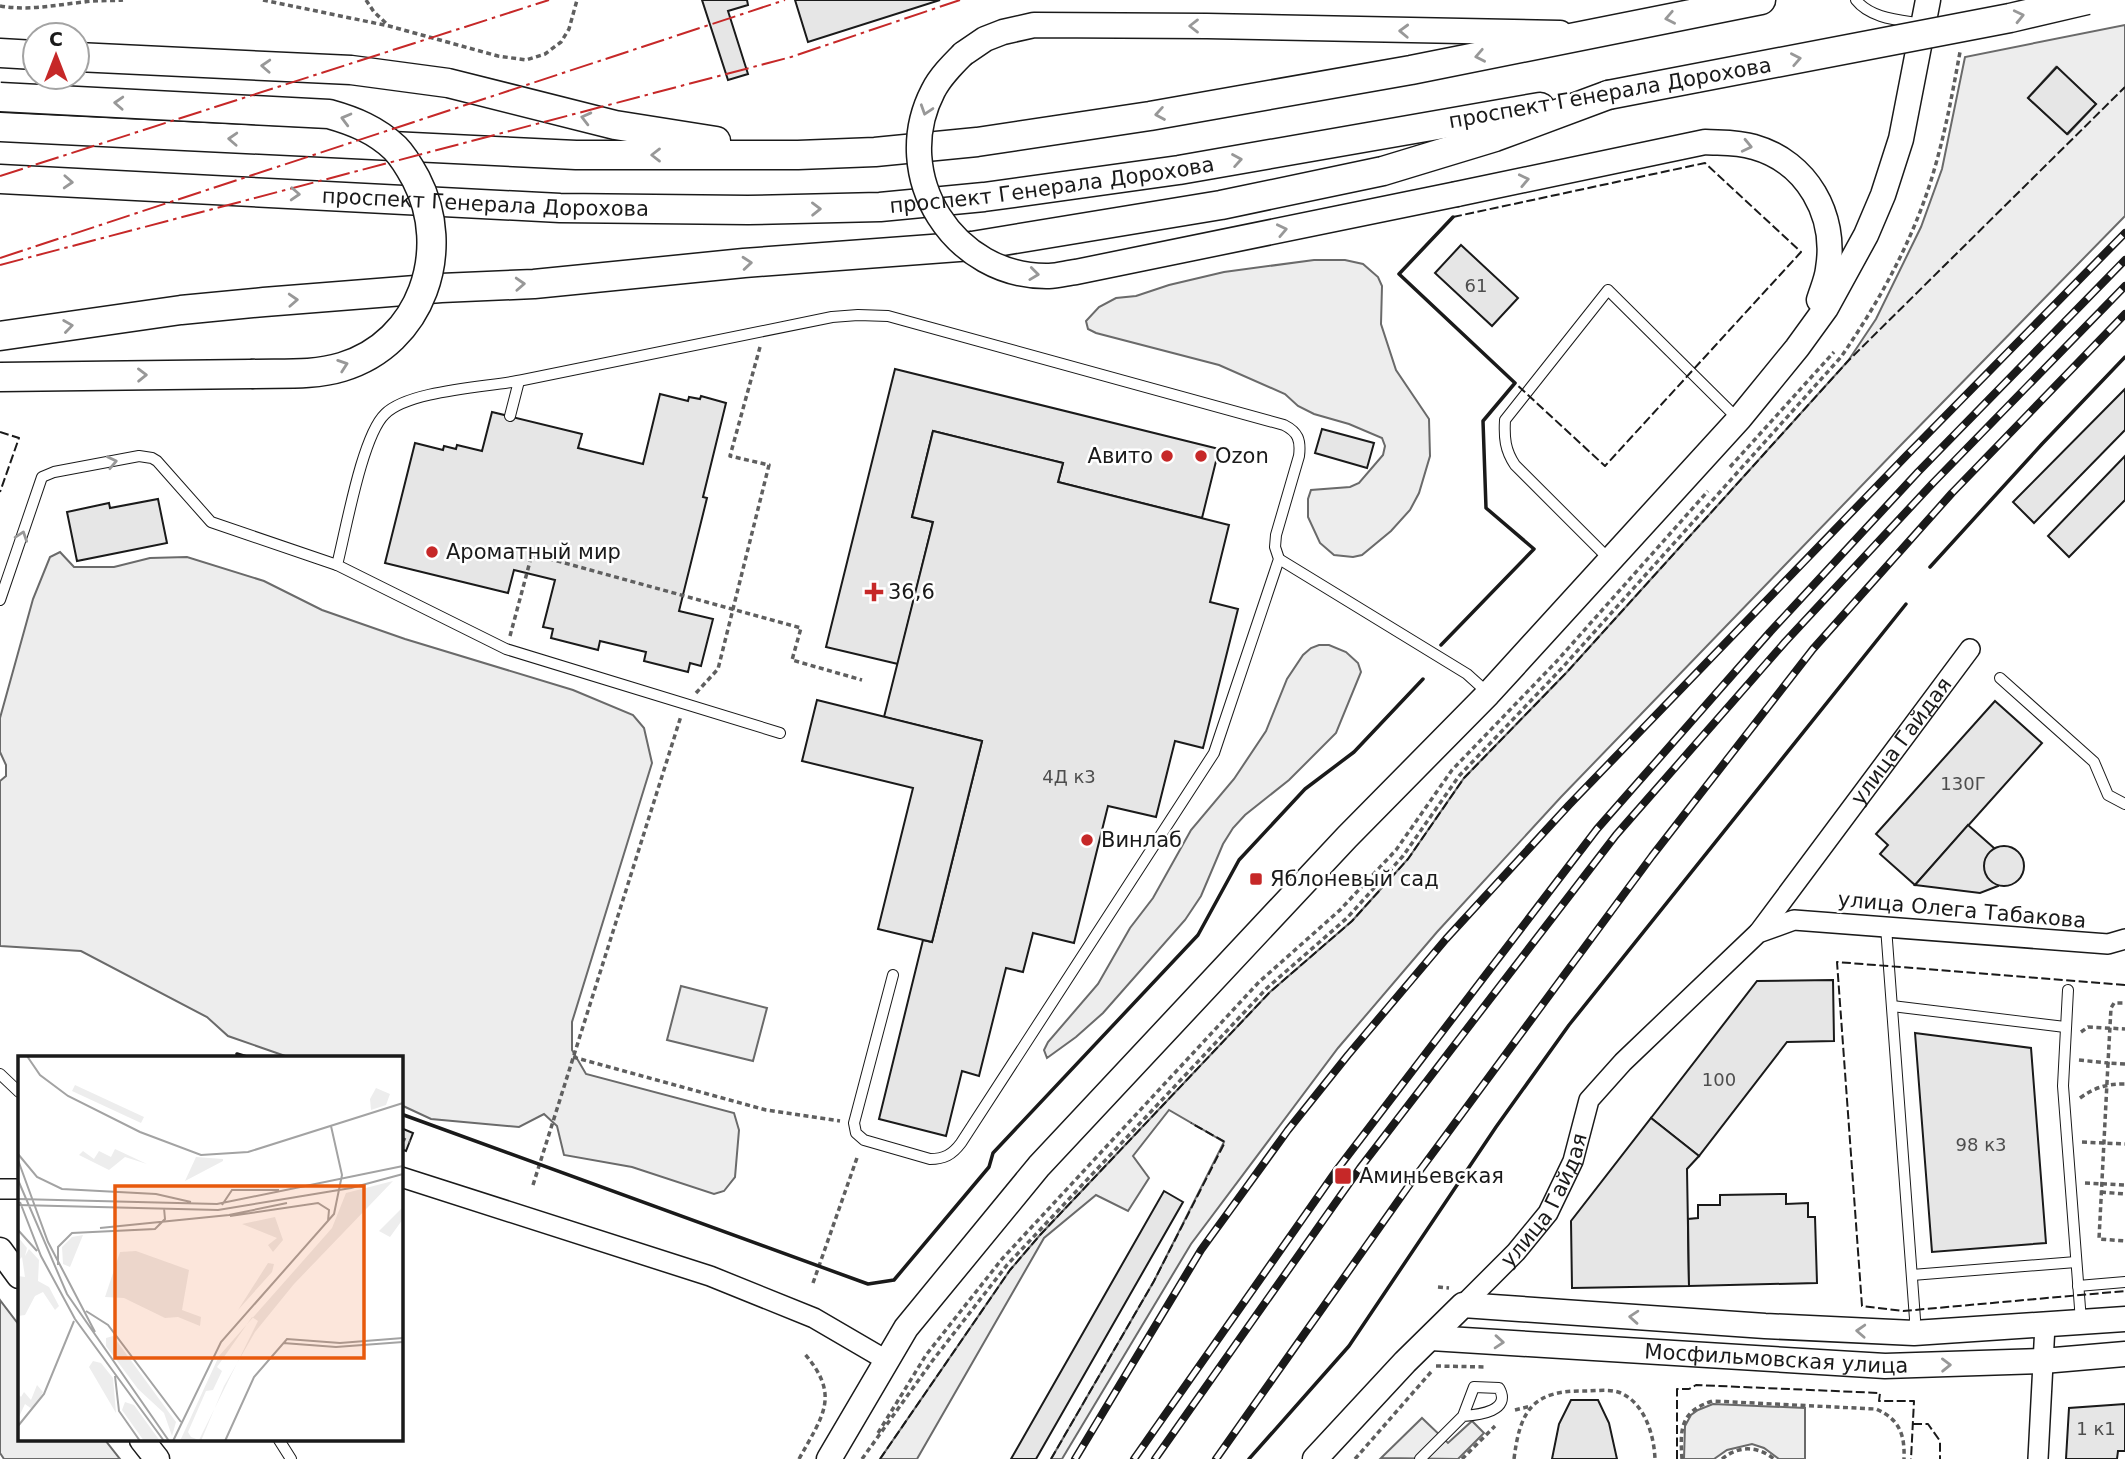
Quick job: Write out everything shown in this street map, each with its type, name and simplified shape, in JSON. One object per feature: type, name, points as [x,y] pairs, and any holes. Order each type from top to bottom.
[{"type":"main road","points":[[0,127],[576,155],[798,155],[875,152],[977,142],[1150,116],[1411,70],[1761,0]]},
{"type":"main road","name":"проспект Генерала Дорохова","points":[[0,179],[560,208],[748,210],[880,207],[984,197],[1179,170],[1608,95],[2010,18],[2087,0]]},
{"type":"main road","points":[[0,53],[21,54]]},
{"type":"main road","points":[[91,58],[351,70],[447,83],[615,125],[798,155]]},
{"type":"main road","points":[[0,336],[181,310],[264,302],[441,288],[534,284],[744,263],[972,246],[1221,205],[1383,171],[1495,137],[1608,95]]},
{"type":"main road","points":[[0,97],[329,114],[356,122],[396,149],[408,164],[428,207],[433,249],[427,282],[405,322],[389,340],[344,367],[314,373],[0,377]]},
{"type":"street","points":[[829,1459],[906,1328],[1039,1166],[1347,837],[1488,694],[1739,419],[1797,348],[1826,308],[1866,235],[1883,195],[1901,139],[1926,12]]},
{"type":"street","points":[[1595,33],[1034,25],[994,36],[963,54],[950,67],[933,89],[925,110],[918,140],[919,167],[932,203],[951,232],[971,251],[995,265],[1049,276],[1705,142],[1745,145],[1786,161],[1805,178],[1821,202],[1829,234],[1828,268],[1817,306],[1797,348]]},
{"type":"street","name":"улица Гайдая","points":[[1315,1459],[1516,1252],[1548,1213],[1573,1161],[1589,1100],[1623,1062],[1758,933],[1970,649]]},
{"type":"street","name":"улица Гайдая","points":[[1758,933],[1794,920]]},
{"type":"street","name":"улица Олега Табакова","points":[[1794,920],[2108,944],[2125,939]]},
{"type":"street","points":[[402,1177],[723,1280],[814,1318],[886,1360]]},
{"type":"street","points":[[0,1189],[18,1189]]},
{"type":"street","points":[[0,1250],[18,1275]]},
{"type":"street","points":[[0,1277],[18,1286]]},
{"type":"street","name":"Мосфильмовская улица","points":[[1463,1305],[1765,1326],[1914,1333],[2125,1319]]},
{"type":"street","points":[[2038,1459],[2045,1325]]},
{"type":"street","name":"Мосфильмовская улица","points":[[1430,1338],[1885,1366],[2043,1361],[2125,1354]]},
{"type":"street","points":[[143,1442],[156,1459]]},
{"type":"lane","points":[[1856,0],[1862,7],[1880,16],[1926,12]]},
{"type":"lane","points":[[1610,561],[1515,465],[1507,454],[1504,440],[1505,420],[1608,290],[1739,419]]},
{"type":"lane","points":[[337,565],[371,433],[385,414],[394,407],[414,399],[519,381],[832,317],[888,316],[1292,429],[1300,443],[1299,456],[1276,535],[1275,547],[1279,559],[1214,753],[961,1143],[950,1155],[941,1159],[930,1159],[864,1140],[856,1133],[854,1123],[893,975]]},
{"type":"lane","points":[[510,416],[519,381]]},
{"type":"lane","points":[[0,600],[42,477],[54,472],[139,456],[152,458],[211,522],[337,565],[506,649],[780,733]]},
{"type":"lane","points":[[1279,559],[1466,674],[1488,694]]},
{"type":"lane","points":[[2000,678],[2094,762],[2108,795],[2125,804]]},
{"type":"lane","points":[[1886,927],[1914,1333]]},
{"type":"lane","points":[[2068,990],[2063,1061],[2065,1120],[2081,1323]]},
{"type":"lane","points":[[1892,1006],[2065,1027]]},
{"type":"lane","points":[[0,1074],[18,1091]]},
{"type":"lane","points":[[1912,1275],[2076,1262]]},
{"type":"lane","points":[[2078,1286],[2125,1282]]},
{"type":"lane","points":[[1420,1459],[1463,1416]]},
{"type":"lane","points":[[280,1442],[291,1459]]},
{"type":"path","points":[[0,6],[16,9],[49,8],[84,2],[123,0]]},
{"type":"path","points":[[263,0],[390,26],[498,56],[526,60],[545,54],[561,42],[569,29],[578,0]]},
{"type":"path","points":[[366,0],[374,12],[390,26]]},
{"type":"path","points":[[862,1459],[933,1360],[1007,1265],[1268,988],[1347,918],[1403,856],[1459,776],[1571,658],[1841,357],[1870,314],[1892,274],[1914,224],[1935,168],[1962,43]]},
{"type":"path","points":[[533,1185],[685,704],[718,670],[769,465],[730,456],[764,331]]},
{"type":"path","points":[[1727,470],[1834,352]]},
{"type":"path","points":[[862,1459],[926,1355],[1002,1259],[1259,982],[1340,910],[1396,850],[1451,770],[1556,662],[1709,490]]},
{"type":"path","points":[[506,649],[532,554],[801,628],[792,660],[862,680]]},
{"type":"path","points":[[1451,770],[1459,776]]},
{"type":"path","points":[[2125,1003],[2112,1005],[2099,1239],[2125,1241]]},
{"type":"path","points":[[2080,1042],[2080,1033],[2085,1028],[2125,1029]]},
{"type":"path","points":[[2080,1052],[2079,1062],[2125,1064]]},
{"type":"path","points":[[573,1057],[766,1110],[854,1123]]},
{"type":"path","points":[[2065,1120],[2081,1097],[2093,1089],[2107,1084],[2125,1084]]},
{"type":"path","points":[[402,1138],[410,1142]]},
{"type":"path","points":[[813,1283],[864,1140]]},
{"type":"path","points":[[2067,1141],[2125,1144]]},
{"type":"path","points":[[2071,1182],[2125,1185]]},
{"type":"path","points":[[2101,1192],[2125,1194]]},
{"type":"path","points":[[799,1459],[825,1405],[826,1390],[819,1370],[804,1353]]},
{"type":"path","points":[[1514,1459],[1521,1423],[1532,1406],[1541,1398],[1562,1391],[1618,1392],[1634,1402],[1647,1421],[1655,1447],[1655,1459]]},
{"type":"path","points":[[1682,1459],[1681,1428],[1685,1420],[1692,1410],[1713,1401],[1876,1409],[1895,1420],[1902,1431],[1904,1459]]},
{"type":"path","points":[[1510,1411],[1532,1406]]},
{"type":"path","points":[[1462,1459],[1468,1457],[1502,1420]]},
{"type":"path","points":[[1722,1459],[1745,1448],[1758,1449],[1774,1459]]},
{"type":"shaded area","points":[[2125,25],[2125,216],[1561,797],[1437,932],[1338,1048],[1191,1244],[1062,1459],[1051,1459],[1154,1281],[1224,1142],[1169,1110],[1133,1156],[1149,1178],[1128,1211],[1096,1195],[1044,1238],[917,1459],[880,1459],[1010,1270],[1040,1235],[1270,992],[1352,921],[1408,859],[1464,778],[1567,672],[1848,361],[1876,319],[1921,227],[1942,169],[1965,57]],"holes":[[[2056,67],[2096,104],[2068,134],[2028,98]]]},
{"type":"shaded area","points":[[1314,260],[1345,260],[1363,264],[1378,277],[1382,286],[1381,324],[1396,370],[1429,419],[1430,456],[1419,493],[1410,510],[1391,531],[1362,555],[1353,557],[1334,555],[1320,543],[1308,517],[1308,499],[1311,490],[1350,487],[1359,483],[1383,455],[1385,446],[1382,438],[1349,424],[1314,414],[1298,406],[1285,394],[1219,365],[1096,333],[1088,329],[1086,321],[1099,307],[1116,298],[1136,296],[1224,272]]},
{"type":"shaded area","points":[[60,552],[74,567],[114,567],[150,558],[187,557],[264,581],[322,610],[405,639],[573,690],[633,715],[644,728],[652,763],[572,1022],[572,1050],[586,1074],[734,1113],[739,1130],[735,1177],[724,1191],[714,1194],[632,1167],[564,1155],[557,1126],[544,1114],[519,1127],[431,1119],[402,1105],[402,1056],[285,1056],[228,1036],[207,1017],[81,951],[0,946],[0,781],[6,776],[6,765],[0,752],[0,718],[33,599],[50,557]]},
{"type":"shaded area","points":[[1319,645],[1329,645],[1346,652],[1358,663],[1361,672],[1336,733],[1289,780],[1233,828],[1223,844],[1201,896],[1185,920],[1103,1013],[1047,1058],[1044,1050],[1048,1042],[1098,984],[1130,928],[1153,898],[1191,830],[1234,779],[1266,731],[1287,679],[1303,655]]},
{"type":"shaded area","points":[[681,986],[767,1008],[753,1061],[667,1040]]},
{"type":"shaded area","points":[[0,1300],[18,1324],[18,1442],[107,1442],[120,1459],[4,1459],[0,1453]]},
{"type":"shaded area","points":[[1713,1404],[1805,1408],[1805,1459],[1779,1459],[1764,1448],[1752,1444],[1727,1450],[1714,1459],[1684,1459],[1685,1426],[1691,1415]]},
{"type":"shaded area","points":[[1422,1418],[1448,1443],[1472,1421],[1484,1433],[1458,1459],[1381,1458]]},
{"type":"building","points":[[702,0],[747,0],[748,5],[728,11],[748,74],[728,80]]},
{"type":"building","points":[[795,0],[940,0],[808,42]]},
{"type":"building","points":[[2057,67],[2096,104],[2067,134],[2028,98]]},
{"type":"building","points":[[1461,245],[1518,298],[1492,326],[1435,273]]},
{"type":"building","points":[[895,369],[1219,449],[1202,518],[1058,482],[1063,463],[933,431],[912,517],[933,522],[898,664],[826,647]]},
{"type":"building","points":[[2125,389],[2125,430],[2034,523],[2013,502]]},
{"type":"building","points":[[660,394],[688,401],[689,397],[700,399],[701,396],[726,403],[703,497],[707,498],[679,611],[713,619],[701,666],[690,663],[688,672],[644,661],[646,652],[600,641],[598,650],[551,638],[553,629],[543,627],[555,580],[514,570],[508,593],[385,563],[415,443],[443,450],[444,446],[456,449],[457,445],[482,451],[492,412],[582,434],[578,448],[643,464]]},
{"type":"building","points":[[1322,429],[1374,443],[1367,468],[1315,453]]},
{"type":"building","points":[[933,431],[1063,463],[1058,482],[1229,525],[1210,602],[1238,609],[1203,748],[1175,741],[1156,817],[1108,806],[1074,943],[1033,933],[1023,972],[1006,968],[979,1076],[962,1071],[946,1136],[879,1119],[923,940],[932,942],[982,741],[884,717],[933,522],[912,517]]},
{"type":"building","points":[[2125,456],[2125,500],[2069,557],[2048,536]]},
{"type":"building","points":[[158,499],[167,543],[77,561],[67,512],[109,503],[110,508]]},
{"type":"building","points":[[817,700],[982,741],[932,942],[878,929],[913,788],[802,761]]},
{"type":"building","points":[[1995,701],[2042,743],[1915,885],[1880,854],[1888,845],[1876,834]]},
{"type":"building","points":[[1968,825],[1994,848],[1998,886],[1980,893],[1915,885]]},
{"type":"building","points":[[2004,846],[2012,847],[2018,852],[2023,858],[2023,874],[2018,880],[2012,885],[2004,886],[1996,885],[1990,880],[1985,874],[1984,866],[1985,858],[1990,852],[1996,847]]},
{"type":"building","points":[[1833,980],[1834,1041],[1787,1042],[1699,1156],[1651,1118],[1757,981]]},
{"type":"building","points":[[1915,1033],[2031,1048],[2046,1243],[1932,1252]]},
{"type":"building","points":[[1651,1118],[1699,1156],[1687,1169],[1689,1286],[1572,1288],[1571,1221]]},
{"type":"building","points":[[402,1128],[413,1133],[406,1151],[402,1149]]},
{"type":"building","points":[[1164,1191],[1183,1202],[1036,1459],[1011,1459]]},
{"type":"building","points":[[1786,1194],[1786,1204],[1808,1203],[1808,1217],[1815,1217],[1817,1283],[1689,1286],[1688,1219],[1698,1218],[1698,1205],[1720,1205],[1720,1195]]},
{"type":"building","points":[[1571,1400],[1598,1400],[1609,1423],[1617,1459],[1552,1459],[1559,1424]]},
{"type":"building","points":[[2125,1404],[2125,1451],[2118,1451],[2117,1459],[2066,1459],[2069,1408]]},
{"type":"railway","points":[[1075,1459],[1201,1250],[1288,1130],[1446,939],[1569,805],[2125,233]]},
{"type":"railway","points":[[1134,1459],[1336,1171],[1597,829],[1770,632],[1918,472],[2125,260]]},
{"type":"railway","points":[[1155,1459],[1360,1168],[1616,835],[1785,642],[1932,484],[2125,286]]},
{"type":"railway","points":[[1216,1459],[1410,1184],[1652,856],[1813,649],[1952,493],[2125,314]]},
{"type":"fence","points":[[880,1459],[1010,1270],[1040,1235],[1270,992],[1352,921],[1408,859],[1464,778],[1567,672],[1848,361],[2125,87]]},
{"type":"fence","points":[[1453,217],[1705,163],[1801,252],[1605,466],[1515,383]]},
{"type":"fence","points":[[0,432],[19,438],[0,492]]},
{"type":"fence","points":[[2125,985],[1837,962],[1862,1306],[1903,1311],[2125,1291]]},
{"type":"fence","points":[[1051,1459],[1154,1281],[1225,1142],[1191,1123]]},
{"type":"fence","points":[[1677,1459],[1677,1389],[1689,1389],[1696,1385],[1880,1393],[1879,1401],[1914,1401],[1911,1459]]},
{"type":"fence","points":[[1913,1424],[1928,1424],[1940,1441],[1940,1459]]},
{"type":"wall","points":[[1441,645],[1534,549],[1486,508],[1483,421],[1515,383],[1399,274],[1453,217]]},
{"type":"wall","points":[[1930,567],[2125,357]]},
{"type":"wall","points":[[1249,1459],[1349,1346],[1496,1127],[1569,1025],[1906,604]]},
{"type":"wall","points":[[402,1114],[868,1284],[894,1280],[989,1167],[993,1153],[1198,935],[1239,860],[1305,789],[1354,752],[1423,679]]},
{"type":"wall","points":[[237,1054],[244,1056]]},
{"type":"power","points":[[0,176],[549,0]]},
{"type":"power","points":[[0,258],[785,0]]},
{"type":"power","points":[[0,265],[791,57],[960,0]]},
{"type":"place","name":"Авито","points":[[1167,456]]},
{"type":"place","name":"Ozon","points":[[1201,456]]},
{"type":"place","name":"Ароматный мир","points":[[432,552]]},
{"type":"place","name":"36,6","points":[[874,592]]},
{"type":"place","name":"Винлаб","points":[[1087,840]]},
{"type":"place","name":"Яблоневый сад","points":[[1256,879]]},
{"type":"place","name":"Аминьевская","points":[[1343,1176]]}]
